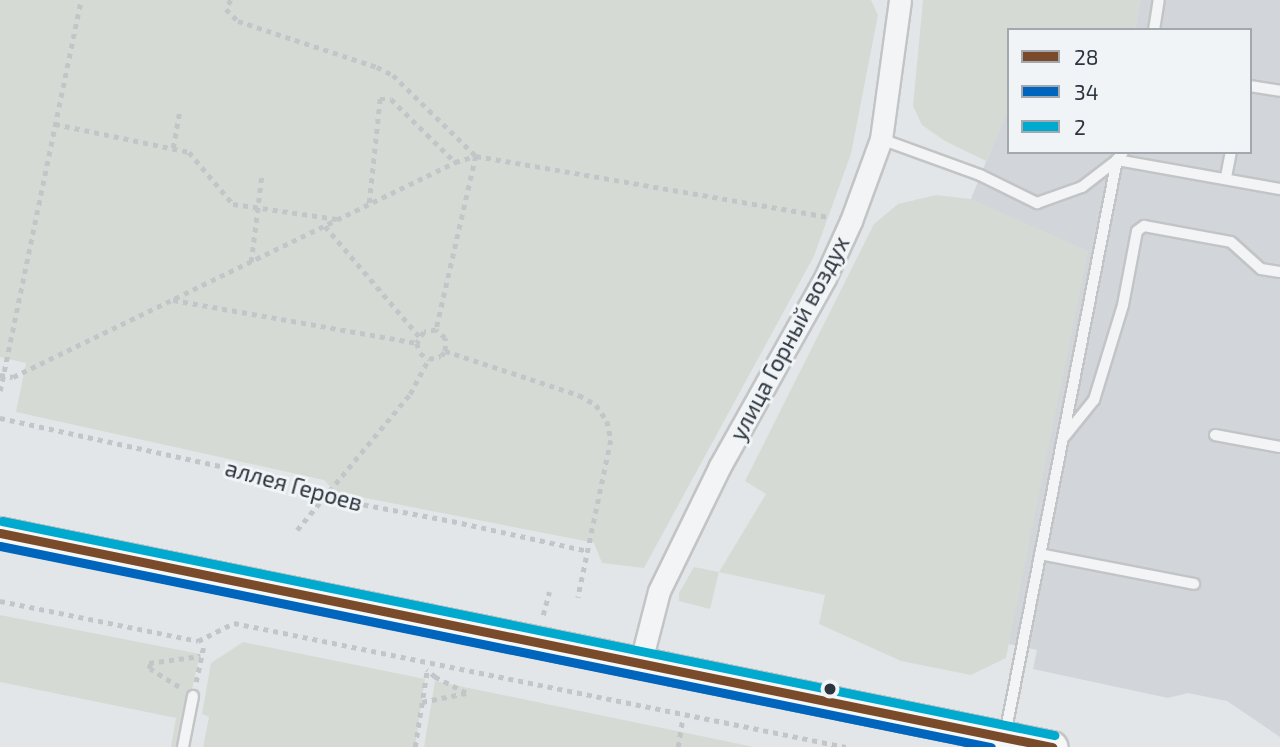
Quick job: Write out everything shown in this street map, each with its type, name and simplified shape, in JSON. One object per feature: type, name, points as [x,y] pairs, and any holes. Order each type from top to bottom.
[{"type":"main road","points":[[0,533],[1052,747]]},
{"type":"street","name":"улица Горный воздух","points":[[640,665],[659,591],[720,466],[825,278],[850,221],[881,139],[900,0]]},
{"type":"lane","points":[[1154,28],[1159,0]]},
{"type":"lane","points":[[1252,86],[1280,91]]},
{"type":"lane","points":[[881,139],[980,175],[1037,203],[1082,187],[1120,156]]},
{"type":"lane","points":[[1226,177],[1231,154]]},
{"type":"lane","points":[[1120,156],[1280,189]]},
{"type":"lane","points":[[1004,737],[1120,156]]},
{"type":"lane","points":[[1063,440],[1094,400],[1123,306],[1137,231],[1144,226],[1231,242],[1261,268],[1280,272]]},
{"type":"lane","points":[[1215,435],[1280,447]]},
{"type":"lane","points":[[1041,554],[1194,584]]},
{"type":"lane","points":[[183,747],[193,696]]},
{"type":"path","points":[[0,391],[80,0]]},
{"type":"path","points":[[231,0],[226,9],[238,21],[393,75],[476,156]]},
{"type":"path","points":[[369,204],[380,99],[391,99],[455,162]]},
{"type":"path","points":[[173,148],[179,114]]},
{"type":"path","points":[[55,124],[189,152],[233,204],[338,219]]},
{"type":"path","points":[[2,375],[13,377],[455,162],[476,156],[850,221]]},
{"type":"path","points":[[436,330],[476,156]]},
{"type":"path","points":[[251,262],[262,173]]},
{"type":"path","points":[[325,226],[419,336]]},
{"type":"path","points":[[173,300],[417,343]]},
{"type":"path","points":[[429,329],[436,330],[445,338],[445,351],[441,356],[429,359],[420,354],[417,343],[419,336],[429,329]]},
{"type":"path","points":[[445,351],[579,395],[602,413],[611,440],[578,598]]},
{"type":"path","points":[[297,530],[324,494],[375,439],[410,394],[429,359]]},
{"type":"path","name":"аллея Героев","points":[[0,418],[312,486],[334,499],[452,520],[588,551]]},
{"type":"path","points":[[543,615],[549,592]]},
{"type":"path","points":[[0,601],[198,641],[234,622],[846,747]]},
{"type":"path","points":[[201,656],[152,662],[148,666],[193,696],[203,648]]},
{"type":"path","points":[[415,747],[422,702],[428,670],[435,677],[466,693],[422,702]]},
{"type":"path","points":[[678,747],[682,721]]},
{"type":"shaded area","points":[[0,0],[871,0],[878,15],[851,154],[814,256],[644,568],[602,563],[594,543],[590,542],[335,492],[324,480],[16,412],[26,363],[0,357]]},
{"type":"shaded area","points":[[923,0],[1140,0],[1135,28],[1007,28],[1007,114],[986,161],[945,141],[922,125],[913,106]]},
{"type":"shaded area","points":[[1140,0],[1280,0],[1280,737],[1227,701],[1188,693],[1168,698],[1033,669],[1037,650],[912,623],[971,199],[1007,110],[1007,154],[1252,154],[1252,28],[1135,28]]},
{"type":"shaded area","points":[[936,195],[971,199],[1088,251],[1006,658],[971,675],[901,661],[819,624],[825,595],[719,572],[766,494],[745,481],[874,224],[898,204]]},
{"type":"shaded area","points":[[694,567],[719,572],[710,609],[679,601],[679,593]]},
{"type":"shaded area","points":[[0,615],[200,654],[179,747],[171,747],[176,718],[0,682]]},
{"type":"shaded area","points":[[243,642],[425,679],[415,747],[203,747],[209,717],[202,714],[211,663]]},
{"type":"shaded area","points":[[435,681],[754,747],[424,747]]},
{"type":"transit line","name":"2","points":[[2,521],[1054,735]]},
{"type":"transit line","name":"28","points":[[0,533],[1052,747]]},
{"type":"transit line","name":"34","points":[[0,546],[991,747]]}]
